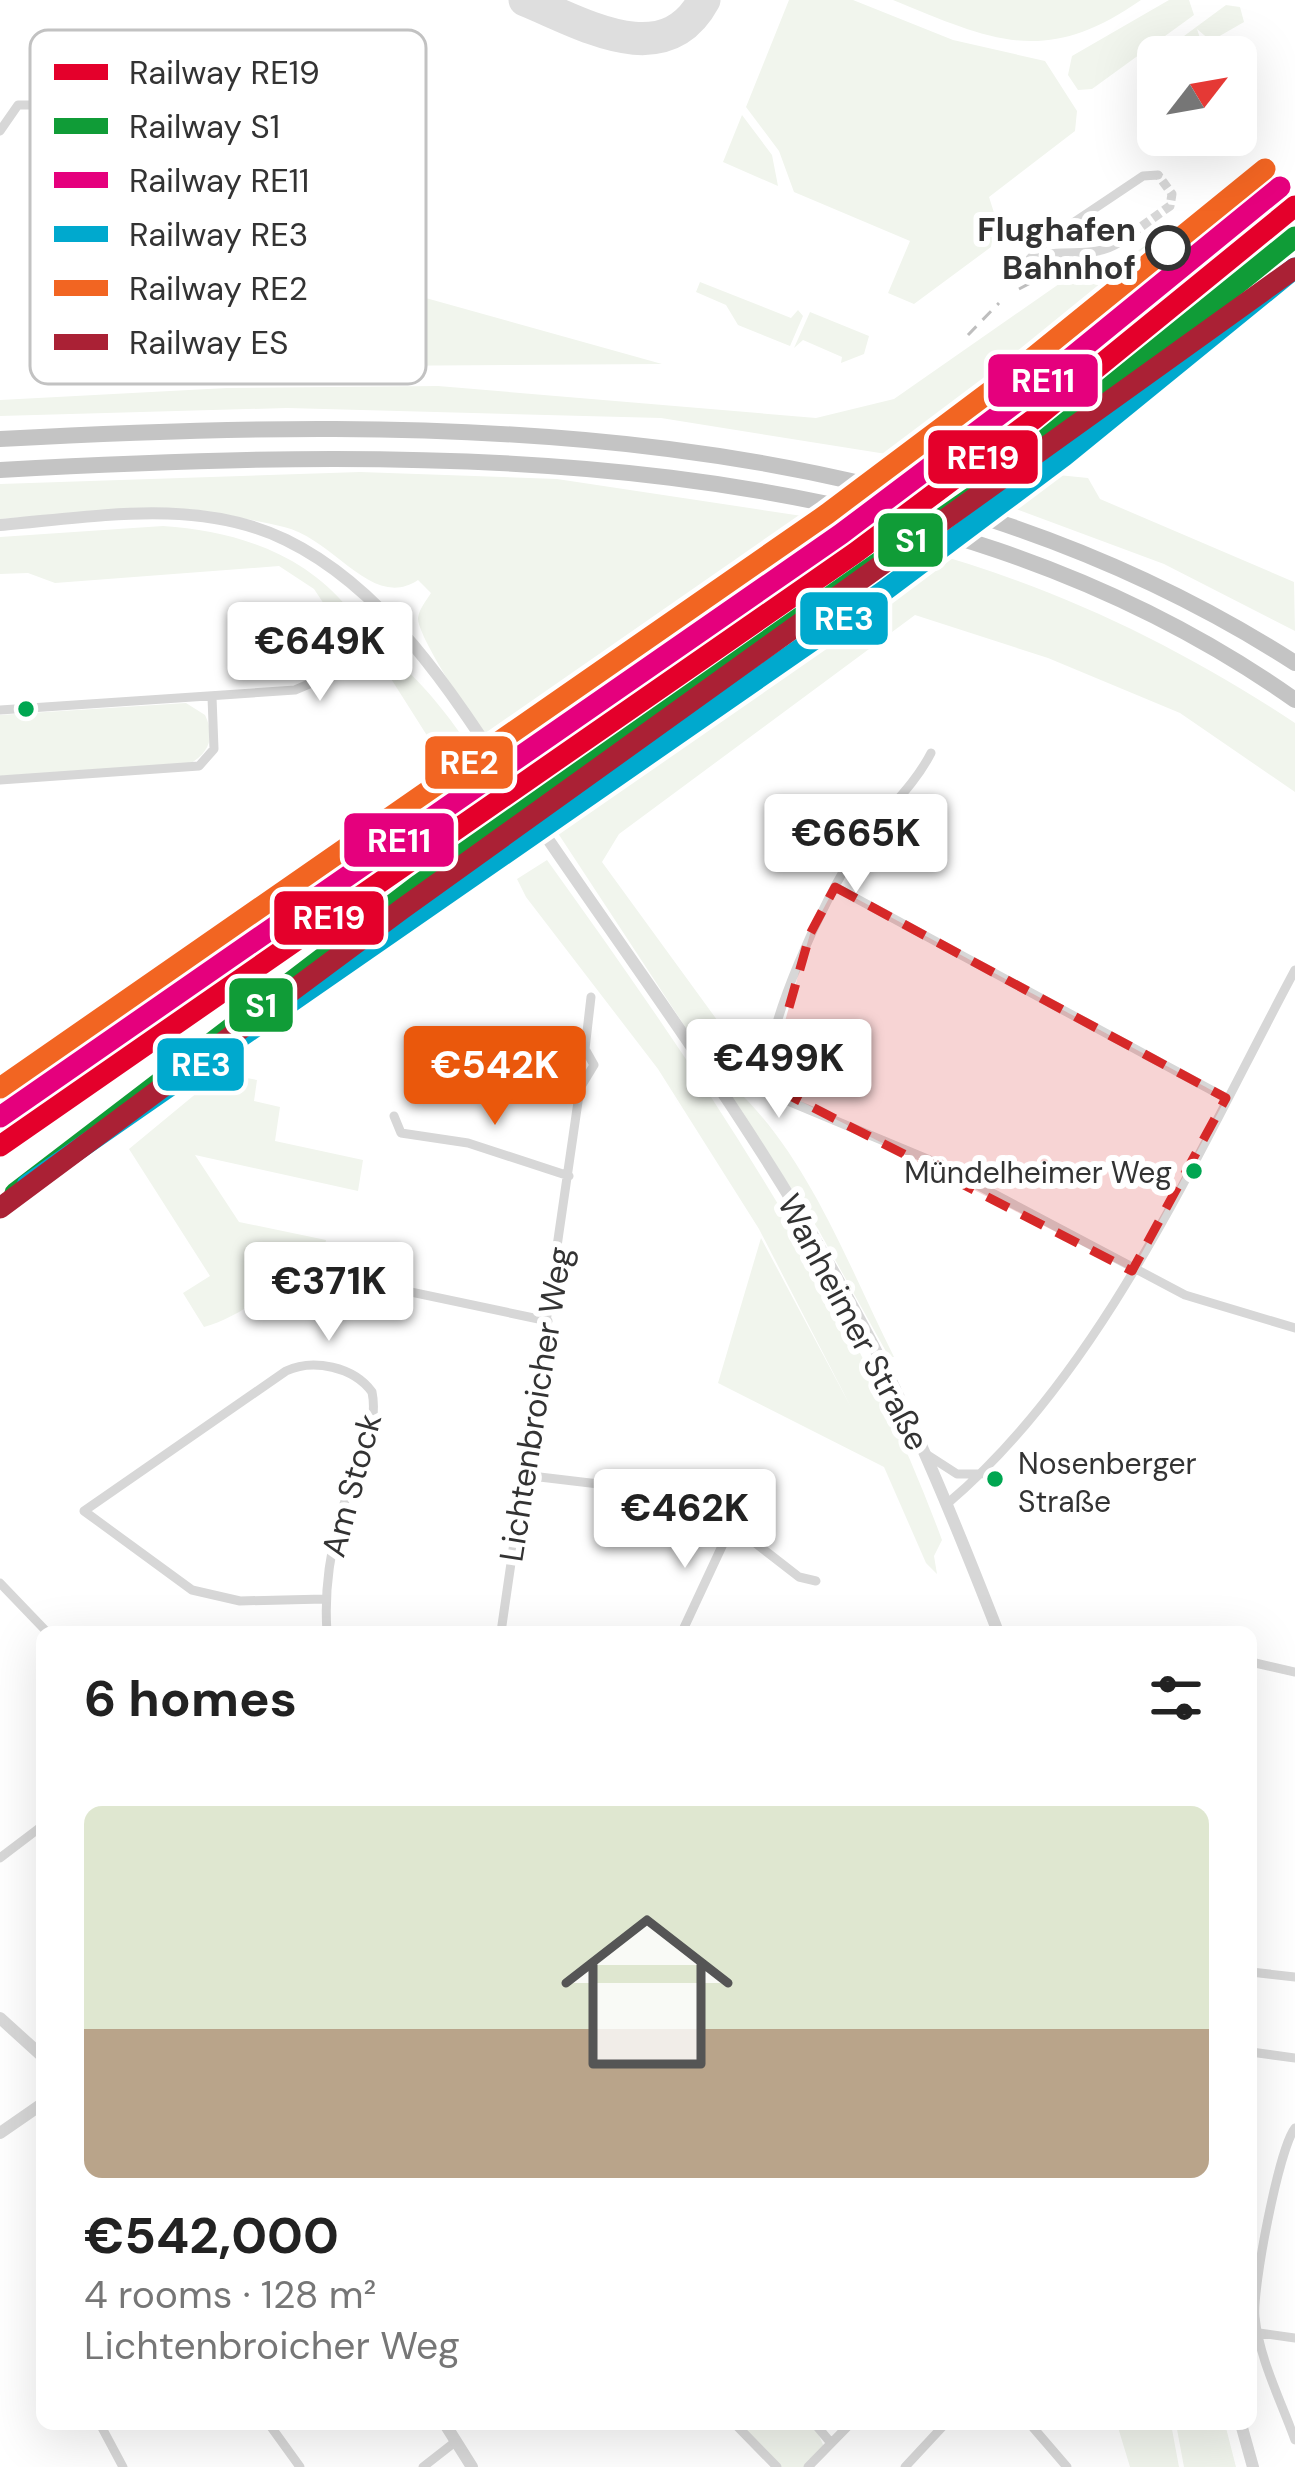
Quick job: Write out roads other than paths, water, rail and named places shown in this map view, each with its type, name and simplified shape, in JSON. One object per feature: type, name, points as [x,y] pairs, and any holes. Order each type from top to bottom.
[{"type":"highway","points":[[0,439],[311,426],[459,429],[605,439],[865,483],[994,518],[1147,579],[1295,663]]},
{"type":"highway","points":[[0,470],[307,459],[456,461],[722,484],[832,506],[972,544],[1139,610],[1295,700]]},
{"type":"street","points":[[0,131],[19,105],[30,105]]},
{"type":"street","points":[[1120,242],[1100,254],[1055,250],[1027,262],[1046,241],[1143,176],[1158,175]]},
{"type":"street","name":"Wanheimer Straße","points":[[0,525],[158,513],[238,523],[315,556],[387,619],[487,751],[780,1183],[854,1308],[924,1451],[996,1626]]},
{"type":"street","points":[[0,710],[283,692],[313,683],[387,619]]},
{"type":"street","points":[[0,780],[199,766],[214,749],[212,697]]},
{"type":"street","points":[[931,753],[835,887],[810,934],[767,1073],[776,1096],[952,1171],[1132,1271],[1185,1295],[1295,1328]]},
{"type":"street","points":[[835,887],[1226,1098]]},
{"type":"street","points":[[948,1502],[981,1474],[1046,1401],[1132,1271],[1295,970]]},
{"type":"street","name":"Lichtenbroicher Weg","points":[[502,1626],[580,1088],[595,1065],[586,1049],[591,997]]},
{"type":"street","points":[[394,1116],[401,1133],[468,1143],[569,1176]]},
{"type":"street","points":[[302,1269],[548,1321]]},
{"type":"street","name":"Am Stock","points":[[324,1598],[225,1600],[192,1590],[84,1511],[286,1371],[308,1364],[354,1375],[372,1392],[374,1418],[341,1513],[324,1598],[326,1626]]},
{"type":"street","points":[[924,1451],[948,1470],[981,1474]]},
{"type":"street","points":[[524,1475],[649,1490],[730,1528],[799,1577],[816,1581]]},
{"type":"street","points":[[685,1626],[730,1528]]},
{"type":"street","points":[[0,1583],[40,1626]]},
{"type":"street","points":[[1257,1663],[1295,1672]]},
{"type":"street","points":[[0,1837],[4,1855],[36,1831]]},
{"type":"street","points":[[1257,1973],[1294,1976],[1295,1962]]},
{"type":"street","points":[[0,2018],[36,2050]]},
{"type":"street","points":[[1257,2053],[1295,2058]]},
{"type":"street","points":[[0,2133],[36,2108]]},
{"type":"street","points":[[1257,2291],[1282,2152],[1295,2128]]},
{"type":"street","points":[[1257,2323],[1295,2440]]},
{"type":"street","points":[[1258,2333],[1295,2338]]},
{"type":"street","points":[[103,2430],[123,2467]]},
{"type":"street","points":[[272,2430],[300,2467]]},
{"type":"street","points":[[448,2430],[472,2467]]},
{"type":"street","points":[[741,2430],[777,2467]]},
{"type":"street","points":[[820,2430],[831,2443]]},
{"type":"street","points":[[808,2467],[844,2430]]},
{"type":"street","points":[[905,2467],[939,2430]]},
{"type":"street","points":[[1035,2430],[1067,2467]]},
{"type":"street","points":[[1243,2430],[1252,2467]]},
{"type":"street","points":[[423,2467],[455,2442]]},
{"type":"tunnel","points":[[1120,242],[1170,206],[1172,194],[1158,175]]},
{"type":"railway","points":[[1019,289],[1059,268]]},
{"type":"railway","points":[[968,335],[999,303]]},
{"type":"railway","points":[[0,1136],[89,1084]]},
{"type":"rail line","name":"RE2","points":[[0,1088],[827,514],[1004,381],[1265,169]]},
{"type":"rail line","name":"RE11","points":[[0,1117],[841,534],[1019,400],[1280,187]]},
{"type":"rail line","name":"RE19","points":[[0,1146],[855,553],[1034,419],[1295,206]]},
{"type":"rail line","name":"S1","points":[[15,1193],[418,885],[985,488],[1295,237]]},
{"type":"rail line","name":"RE3","points":[[27,1185],[884,591],[1064,456],[1295,268]]},
{"type":"rail line","name":"ES","points":[[0,1208],[402,909],[1295,268]]},
{"type":"place","name":"Flughafen Bahnhof","points":[[1168,248]]},
{"type":"place","name":"Mündelheimer Weg","points":[[1194,1171]]},
{"type":"place","name":"Nosenberger Straße","points":[[995,1479]]}]
